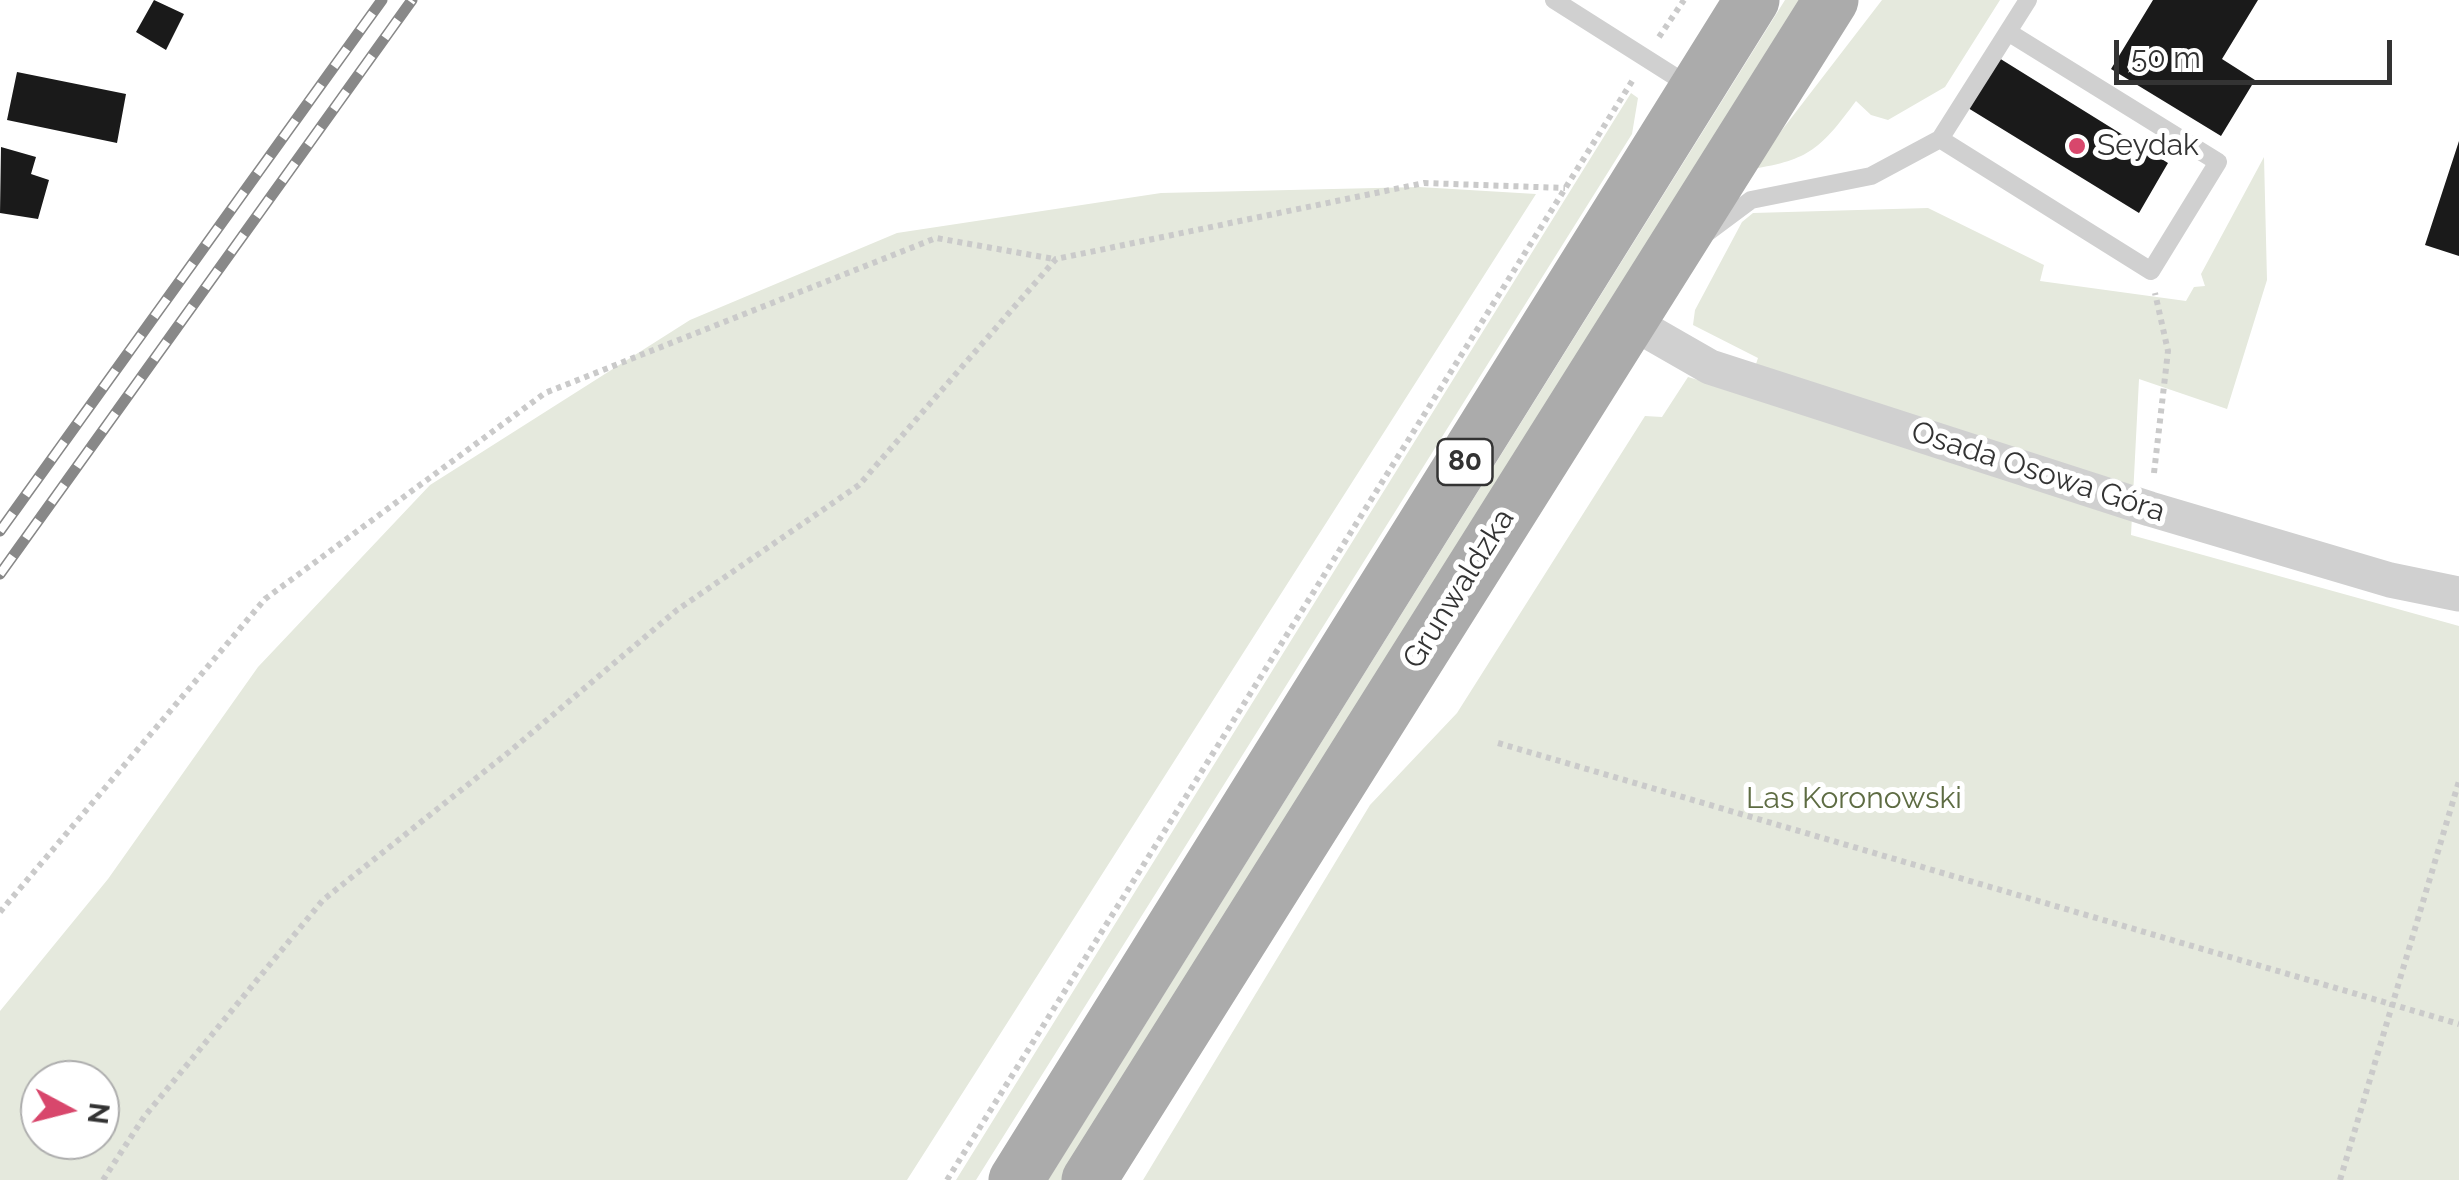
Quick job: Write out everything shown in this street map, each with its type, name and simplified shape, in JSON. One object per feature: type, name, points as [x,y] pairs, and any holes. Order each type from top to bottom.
[{"type":"main road","name":"Grunwaldzka","points":[[1016,1180],[1752,0]]},
{"type":"main road","name":"Grunwaldzka","points":[[1090,1180],[1831,0]]},
{"type":"street","name":"Osada Osowa Góra","points":[[1628,320],[1710,367],[2150,509],[2390,580],[2459,594]]},
{"type":"lane","points":[[1554,0],[1576,6],[1697,90]]},
{"type":"lane","points":[[1663,263],[1751,200],[1871,176],[1940,139],[2028,0]]},
{"type":"lane","points":[[1940,139],[2151,271],[2218,162],[2008,32]]},
{"type":"path","points":[[947,1180],[1684,0]]},
{"type":"path","points":[[0,912],[265,599],[545,393],[936,238],[1056,259],[1424,183],[1565,188]]},
{"type":"path","points":[[103,1180],[144,1117],[323,900],[509,752],[677,610],[859,486],[1056,259]]},
{"type":"path","points":[[2150,509],[2168,350],[2151,271]]},
{"type":"path","points":[[1498,742],[2459,1024]]},
{"type":"path","points":[[2340,1180],[2459,782]]},
{"type":"green space","points":[[1785,0],[1802,0],[1064,1180],[1048,1180]]},
{"type":"green space","points":[[1882,0],[2000,0],[1945,87],[1888,120],[1871,115],[1856,101],[1813,149],[1788,161],[1752,169]]},
{"type":"green space","points":[[1631,93],[1638,98],[1632,134],[976,1180],[956,1180]]},
{"type":"green space","name":"Las Koronowski","points":[[2264,157],[2267,280],[2227,409],[2139,379],[2131,535],[2459,626],[2459,1180],[1143,1180],[1370,805],[1457,713],[1645,416],[1662,417],[1688,377],[1746,394],[1758,358],[1693,325],[1695,310],[1742,222],[1753,213],[1928,208],[2044,265],[2040,281],[2186,301],[2194,287],[2205,286],[2201,274]]},
{"type":"green space","points":[[1419,187],[1536,194],[907,1180],[0,1180],[0,1011],[108,879],[258,667],[430,485],[690,320],[897,233],[1161,193]]},
{"type":"building","points":[[154,0],[184,14],[166,50],[136,32]]},
{"type":"building","points":[[2153,0],[2258,0],[2222,59],[2255,80],[2221,136],[2111,69]]},
{"type":"building","points":[[1999,58],[2168,163],[2139,213],[1968,108]]},
{"type":"building","points":[[17,72],[126,94],[117,143],[7,120]]},
{"type":"building","points":[[2459,141],[2459,256],[2425,245]]},
{"type":"building","points":[[1,147],[36,157],[31,174],[49,180],[38,219],[0,213]]},
{"type":"railway","points":[[0,531],[382,0]]},
{"type":"railway","points":[[0,574],[412,0]]},
{"type":"place","name":"Seydak","points":[[2077,146]]}]
